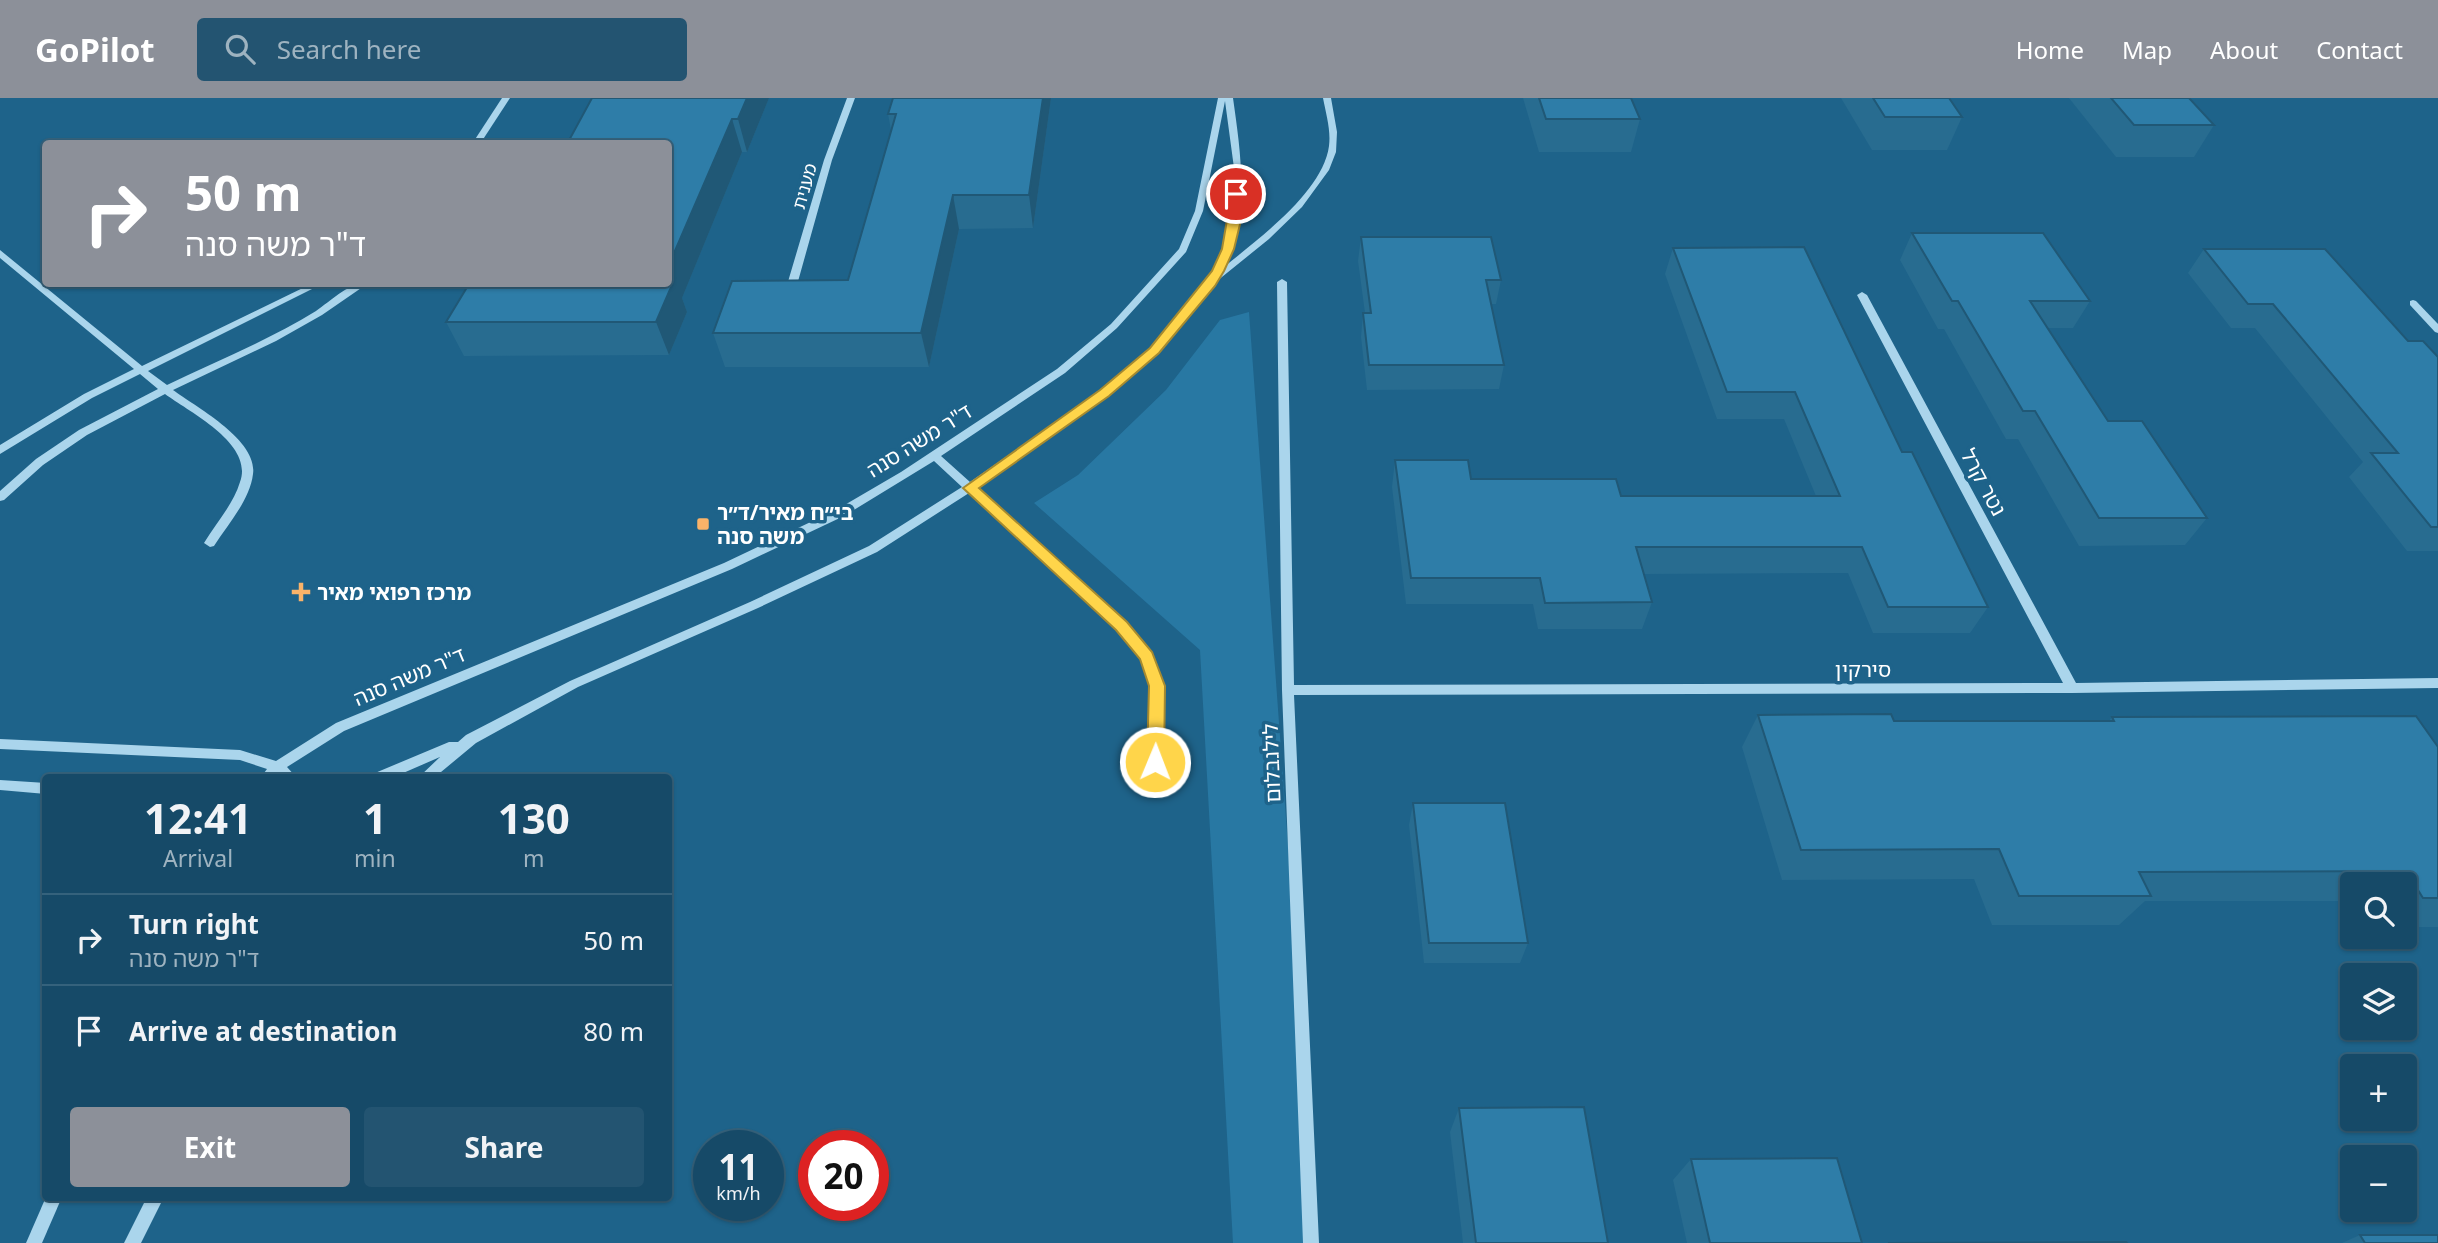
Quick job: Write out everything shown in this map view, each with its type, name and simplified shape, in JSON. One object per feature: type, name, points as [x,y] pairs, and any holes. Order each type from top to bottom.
[{"type":"street","points":[[480,140],[506,98]]},
{"type":"street","name":"מענית","points":[[792,285],[828,160],[851,98]]},
{"type":"street","name":"ד\"ר משה סנה","points":[[273,772],[340,727],[728,566],[840,513],[935,456],[1061,371],[1114,326],[1183,250],[1199,211],[1222,98]]},
{"type":"street","points":[[1211,283],[1228,249],[1235,220],[1238,168],[1229,98]]},
{"type":"street","points":[[390,774],[471,739],[574,684],[754,606],[873,549],[970,488],[1104,393],[1154,351],[1211,283],[1294,211],[1319,178],[1333,150],[1328,98]]},
{"type":"street","points":[[0,253],[166,390],[214,423],[234,442],[248,463],[246,483],[210,543]]},
{"type":"street","name":"לילנבלום","points":[[1282,282],[1287,690],[1311,1243]]},
{"type":"street","points":[[0,450],[88,396],[311,287]]},
{"type":"street","points":[[0,496],[23,474],[115,415],[316,316],[358,287]]},
{"type":"street","name":"נטר קרל","points":[[1862,295],[2072,688]]},
{"type":"street","points":[[2413,303],[2438,330]]},
{"type":"street","points":[[935,456],[1121,626],[1147,656],[1157,686],[1155,762]]},
{"type":"street","name":"סירקין","points":[[1287,690],[2072,688],[2438,683]]},
{"type":"street","points":[[430,774],[471,739]]},
{"type":"street","points":[[0,744],[240,755],[273,772]]},
{"type":"street","points":[[0,785],[42,789]]},
{"type":"street","points":[[34,1243],[52,1201]]},
{"type":"street","points":[[132,1243],[154,1201]]},
{"type":"shaded area","points":[[1249,312],[1317,1243],[1233,1243],[1200,650],[1034,503],[1078,475],[1166,390],[1220,320]]},
{"type":"building","points":[[592,98],[747,98],[738,119],[732,119],[672,258],[672,140],[569,140]]},
{"type":"building","points":[[893,98],[1043,98],[1029,195],[953,195],[921,333],[713,333],[732,281],[848,280],[896,114],[888,114]]},
{"type":"building","points":[[1539,98],[1631,98],[1640,119],[1546,119]]},
{"type":"building","points":[[1873,98],[1949,98],[1962,117],[1885,117]]},
{"type":"building","points":[[2111,98],[2189,98],[2214,125],[2134,125]]},
{"type":"building","points":[[1912,233],[2043,233],[2090,301],[2030,301],[2108,421],[2142,421],[2207,518],[2099,518],[2035,411],[2023,411],[1958,301],[1952,301]]},
{"type":"building","points":[[1361,237],[1491,237],[1501,280],[1486,280],[1504,365],[1369,365],[1363,313],[1371,313]]},
{"type":"building","points":[[1804,247],[1902,452],[1912,452],[1988,607],[1888,607],[1862,547],[1636,547],[1652,602],[1545,603],[1540,578],[1411,578],[1395,460],[1468,460],[1471,479],[1616,479],[1621,496],[1840,496],[1795,392],[1727,392],[1673,248]]},
{"type":"building","points":[[2204,249],[2325,249],[2408,341],[2423,341],[2438,357],[2438,527],[2431,527],[2371,453],[2398,453],[2273,304],[2248,304]]},
{"type":"building","points":[[467,287],[671,287],[656,322],[446,322]]},
{"type":"building","points":[[1891,714],[1894,721],[2114,721],[2112,717],[2416,716],[2438,747],[2438,898],[2423,898],[2417,888],[2417,872],[2406,871],[2139,872],[2151,896],[2019,896],[1999,849],[1801,850],[1758,715]]},
{"type":"building","points":[[1413,803],[1505,803],[1528,943],[1429,943]]},
{"type":"building","points":[[1584,1107],[1608,1243],[1476,1243],[1459,1108]]},
{"type":"building","points":[[1837,1158],[1862,1243],[1710,1243],[1691,1159]]},
{"type":"building","points":[[2360,1235],[2438,1235],[2438,1243],[2365,1243]]},
{"type":"building","points":[[2126,1242],[2127,1243],[1888,1243]]},
{"type":"place","name":"בי״ח מאיר/ד״ר משה סנה","points":[[703,524]]},
{"type":"place","name":"מרכז רפואי מאיר","points":[[301,592]]},
{"type":"route","points":[[1155,762],[1157,686],[1147,656],[1121,626],[970,488],[1104,393],[1154,351],[1218,271],[1228,249],[1235,220],[1236,194]]}]
